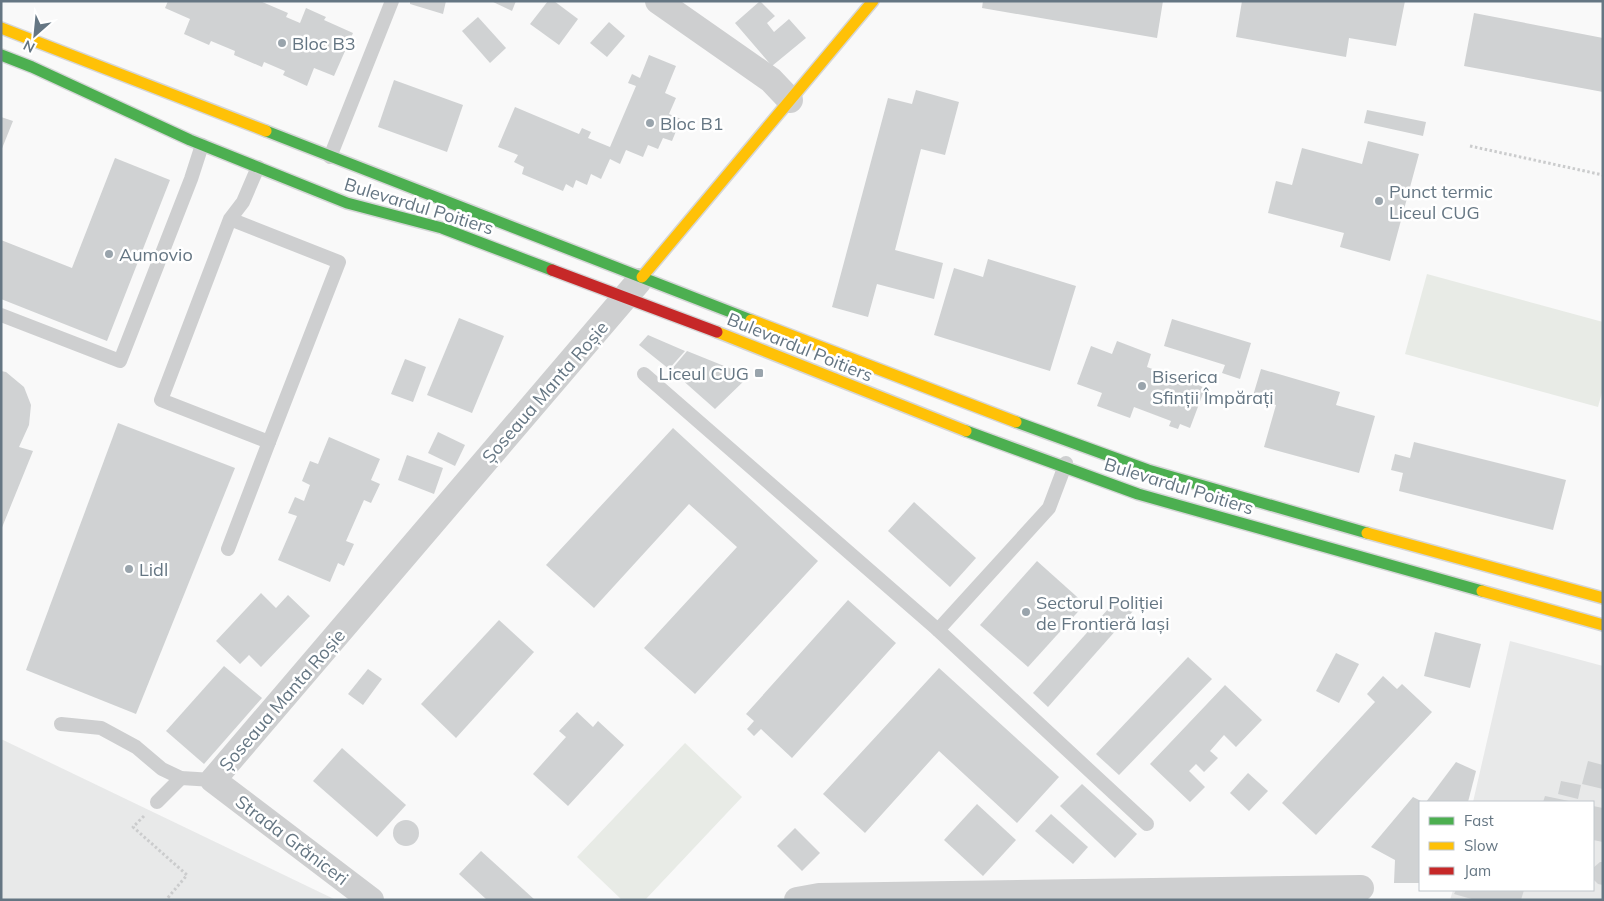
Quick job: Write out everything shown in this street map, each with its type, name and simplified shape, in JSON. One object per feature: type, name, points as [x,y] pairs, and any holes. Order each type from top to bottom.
[{"type":"main road","name":"Șoseaua Manta Roșie","points":[[642,277],[873,1]]},
{"type":"main road","name":"Bulevardul Poitiers","points":[[1,28],[964,404],[1073,444],[1148,470],[1424,550],[1603,598]]},
{"type":"main road","name":"Bulevardul Poitiers","points":[[1,55],[32,67],[202,145],[347,203],[442,228],[774,354],[935,419],[1064,468],[1157,499],[1603,625]]},
{"type":"street","points":[[658,1],[771,80],[790,100]]},
{"type":"street","name":"Șoseaua Manta Roșie","points":[[213,780],[642,277]]},
{"type":"street","name":"Strada Grăniceri","points":[[213,780],[371,900]]},
{"type":"street","points":[[797,900],[820,896],[1361,888]]},
{"type":"lane","points":[[330,157],[392,1]]},
{"type":"lane","points":[[1,315],[120,361],[191,179],[202,145]]},
{"type":"lane","points":[[258,167],[243,202],[230,220],[161,400],[269,442]]},
{"type":"lane","points":[[228,549],[339,262],[230,220]]},
{"type":"lane","points":[[644,374],[938,630],[1147,824]]},
{"type":"lane","points":[[938,630],[1049,508],[1073,444]]},
{"type":"lane","points":[[61,724],[101,728],[136,747],[162,769],[181,778],[213,780]]},
{"type":"lane","points":[[157,802],[181,778]]},
{"type":"path","points":[[1470,146],[1603,175]]},
{"type":"path","points":[[133,827],[186,875],[166,900]]},
{"type":"shaded area","points":[[1427,274],[1603,322],[1603,389],[1598,407],[1405,354]]},
{"type":"shaded area","points":[[1510,641],[1603,666],[1603,900],[1450,900],[1453,891],[1594,891],[1594,801],[1473,801]]},
{"type":"shaded area","points":[[1,739],[336,900],[1,900]]},
{"type":"shaded area","points":[[685,743],[742,797],[645,900],[622,900],[577,857]]},
{"type":"building","name":"Bloc B3","points":[[168,1],[260,1],[288,13],[286,17],[300,23],[306,8],[326,17],[324,20],[353,33],[334,76],[314,68],[307,86],[283,75],[285,71],[264,62],[262,67],[234,55],[235,51],[211,41],[209,45],[184,34],[190,19],[165,8]]},
{"type":"building","points":[[410,1],[446,1],[443,14],[410,4]]},
{"type":"building","points":[[491,1],[516,1],[512,11]]},
{"type":"building","points":[[548,1],[554,1],[578,19],[559,45],[530,24]]},
{"type":"building","points":[[760,1],[775,16],[767,23],[774,32],[789,19],[806,38],[772,66],[735,23]]},
{"type":"building","points":[[983,1],[1163,1],[1157,38],[982,8]]},
{"type":"building","points":[[1242,1],[1405,1],[1396,46],[1349,38],[1346,57],[1236,37]]},
{"type":"building","points":[[1474,13],[1603,38],[1603,92],[1464,66]]},
{"type":"building","points":[[478,17],[506,48],[490,63],[462,31]]},
{"type":"building","points":[[609,22],[625,36],[607,57],[590,43]]},
{"type":"building","name":"Bloc B1","points":[[649,55],[676,66],[665,93],[676,98],[669,114],[681,119],[672,141],[663,138],[658,149],[648,145],[643,157],[626,150],[620,164],[610,159],[601,179],[591,174],[587,185],[576,180],[573,188],[566,184],[563,191],[522,174],[524,167],[514,162],[518,155],[498,147],[515,107],[579,134],[582,128],[591,132],[588,138],[610,147],[636,86],[628,83],[632,74],[640,78]]},
{"type":"building","points":[[394,80],[463,105],[447,152],[378,127]]},
{"type":"building","points":[[916,90],[959,102],[945,155],[921,149],[895,250],[943,263],[934,299],[877,284],[868,317],[832,307],[888,98],[912,104]]},
{"type":"building","points":[[1367,110],[1426,122],[1423,136],[1364,123]]},
{"type":"building","points":[[1,117],[13,121],[1,151]]},
{"type":"building","points":[[1368,141],[1419,154],[1390,261],[1340,247],[1344,233],[1268,213],[1276,181],[1292,185],[1302,148],[1362,164]]},
{"type":"building","name":"Aumovio","points":[[115,158],[170,180],[107,341],[1,299],[1,240],[72,268]]},
{"type":"building","points":[[988,259],[1076,286],[1050,371],[934,335],[954,268],[983,277]]},
{"type":"building","points":[[459,318],[504,336],[472,413],[427,395]]},
{"type":"building","points":[[1172,319],[1251,343],[1240,379],[1222,373],[1225,365],[1164,346]]},
{"type":"building","points":[[648,335],[685,351],[669,369],[639,345]]},
{"type":"building","name":"Biserica Sfinții Împărați","points":[[1117,341],[1151,354],[1147,367],[1188,382],[1189,378],[1197,381],[1196,384],[1205,388],[1190,428],[1180,424],[1178,429],[1169,426],[1171,421],[1134,407],[1130,418],[1097,406],[1102,393],[1077,384],[1091,346],[1112,354]]},
{"type":"building","points":[[687,351],[749,376],[715,409],[671,370]]},
{"type":"building","points":[[405,359],[426,367],[413,402],[391,394]]},
{"type":"building","points":[[1261,369],[1340,392],[1336,405],[1375,416],[1359,473],[1264,447],[1276,405],[1252,399]]},
{"type":"building","points":[[1,371],[6,372],[24,387],[31,405],[29,425],[19,447],[33,451],[1,530]]},
{"type":"building","name":"Lidl","points":[[118,423],[235,468],[136,714],[26,670]]},
{"type":"building","points":[[673,428],[818,561],[695,694],[644,648],[737,547],[689,504],[594,608],[546,565]]},
{"type":"building","points":[[438,432],[465,445],[455,466],[428,453]]},
{"type":"building","points":[[329,437],[380,459],[371,480],[380,484],[371,503],[364,500],[346,541],[354,544],[344,566],[338,563],[330,582],[278,560],[297,516],[288,513],[295,497],[304,501],[310,485],[302,481],[310,461],[318,464]]},
{"type":"building","points":[[1414,442],[1566,480],[1553,530],[1399,491],[1403,473],[1391,470],[1395,454],[1410,458]]},
{"type":"building","points":[[407,455],[443,468],[434,494],[398,480]]},
{"type":"building","points":[[914,502],[976,558],[950,587],[888,531]]},
{"type":"building","points":[[1037,561],[1085,604],[1028,667],[980,625]]},
{"type":"building","points":[[261,593],[276,608],[288,595],[310,616],[261,667],[249,655],[240,664],[216,641]]},
{"type":"building","points":[[1118,598],[1133,611],[1048,707],[1033,693]]},
{"type":"building","points":[[848,600],[896,643],[792,758],[761,729],[754,736],[747,729],[754,721],[746,714]]},
{"type":"building","points":[[499,620],[534,652],[456,738],[421,704]]},
{"type":"building","points":[[1435,632],[1481,644],[1470,688],[1424,676]]},
{"type":"building","points":[[1336,653],[1359,664],[1339,703],[1316,691]]},
{"type":"building","points":[[1188,657],[1212,679],[1119,775],[1096,754]]},
{"type":"building","points":[[224,666],[262,698],[204,764],[166,731]]},
{"type":"building","points":[[939,668],[1059,777],[1017,823],[939,751],[865,833],[823,794]]},
{"type":"building","points":[[368,669],[382,679],[363,705],[348,694]]},
{"type":"building","points":[[1383,676],[1397,689],[1402,684],[1432,712],[1316,835],[1282,803],[1375,702],[1367,694]]},
{"type":"building","points":[[1225,685],[1262,720],[1236,747],[1224,735],[1210,751],[1218,758],[1204,772],[1196,764],[1189,771],[1205,787],[1190,802],[1150,764]]},
{"type":"building","points":[[577,712],[593,727],[598,721],[624,745],[568,806],[533,774],[566,737],[559,731]]},
{"type":"building","points":[[342,748],[406,805],[377,837],[313,781]]},
{"type":"building","points":[[1588,761],[1603,765],[1603,789],[1582,784]]},
{"type":"building","points":[[1456,762],[1476,771],[1468,801],[1427,801]]},
{"type":"building","points":[[1248,773],[1268,791],[1249,811],[1230,793]]},
{"type":"building","points":[[1561,781],[1581,785],[1578,799],[1558,794]]},
{"type":"building","points":[[1082,784],[1137,834],[1115,858],[1060,806]]},
{"type":"building","points":[[1545,796],[1569,801],[1543,801]]},
{"type":"building","points":[[1413,797],[1421,801],[1419,801],[1419,883],[1394,883],[1395,860],[1371,847]]},
{"type":"building","points":[[977,804],[1016,840],[983,876],[944,840]]},
{"type":"building","points":[[1594,806],[1603,808],[1603,842],[1594,840]]},
{"type":"building","points":[[1051,814],[1088,847],[1073,864],[1035,831]]},
{"type":"building","points":[[406,820],[415,824],[419,833],[415,842],[406,846],[397,842],[393,833],[397,824]]},
{"type":"building","points":[[795,828],[820,853],[802,871],[777,846]]},
{"type":"building","points":[[481,851],[535,900],[487,900],[459,874]]},
{"type":"building","points":[[1603,862],[1603,885],[1598,884],[1594,880],[1594,867]]},
{"type":"building","points":[[1456,891],[1524,891],[1521,900],[1475,900],[1454,894]]},
{"type":"traffic: fast","points":[[1,55],[32,67],[190,140],[347,203],[442,228],[552,270]]},
{"type":"traffic: fast","points":[[266,131],[751,320]]},
{"type":"traffic: fast","points":[[1016,422],[1148,470],[1367,533]]},
{"type":"traffic: fast","points":[[966,431],[1138,494],[1482,591]]},
{"type":"traffic: slow","points":[[642,277],[873,1]]},
{"type":"traffic: slow","points":[[1,28],[266,131]]},
{"type":"traffic: slow","points":[[751,320],[1016,422]]},
{"type":"traffic: slow","points":[[717,332],[966,431]]},
{"type":"traffic: slow","points":[[1367,533],[1603,598]]},
{"type":"traffic: slow","points":[[1482,591],[1603,625]]},
{"type":"traffic: jam","points":[[552,270],[717,332]]},
{"type":"place","name":"Bloc B3","points":[[282,43]]},
{"type":"place","name":"Bloc B1","points":[[650,123]]},
{"type":"place","name":"Punct termic Liceul CUG","points":[[1379,201]]},
{"type":"place","name":"Aumovio","points":[[109,254]]},
{"type":"place","name":"Liceul CUG","points":[[759,373]]},
{"type":"place","name":"Biserica Sfinții Împărați","points":[[1142,386]]},
{"type":"place","name":"Lidl","points":[[129,569]]},
{"type":"place","name":"Sectorul Poliției de Frontieră Iași","points":[[1026,612]]}]
